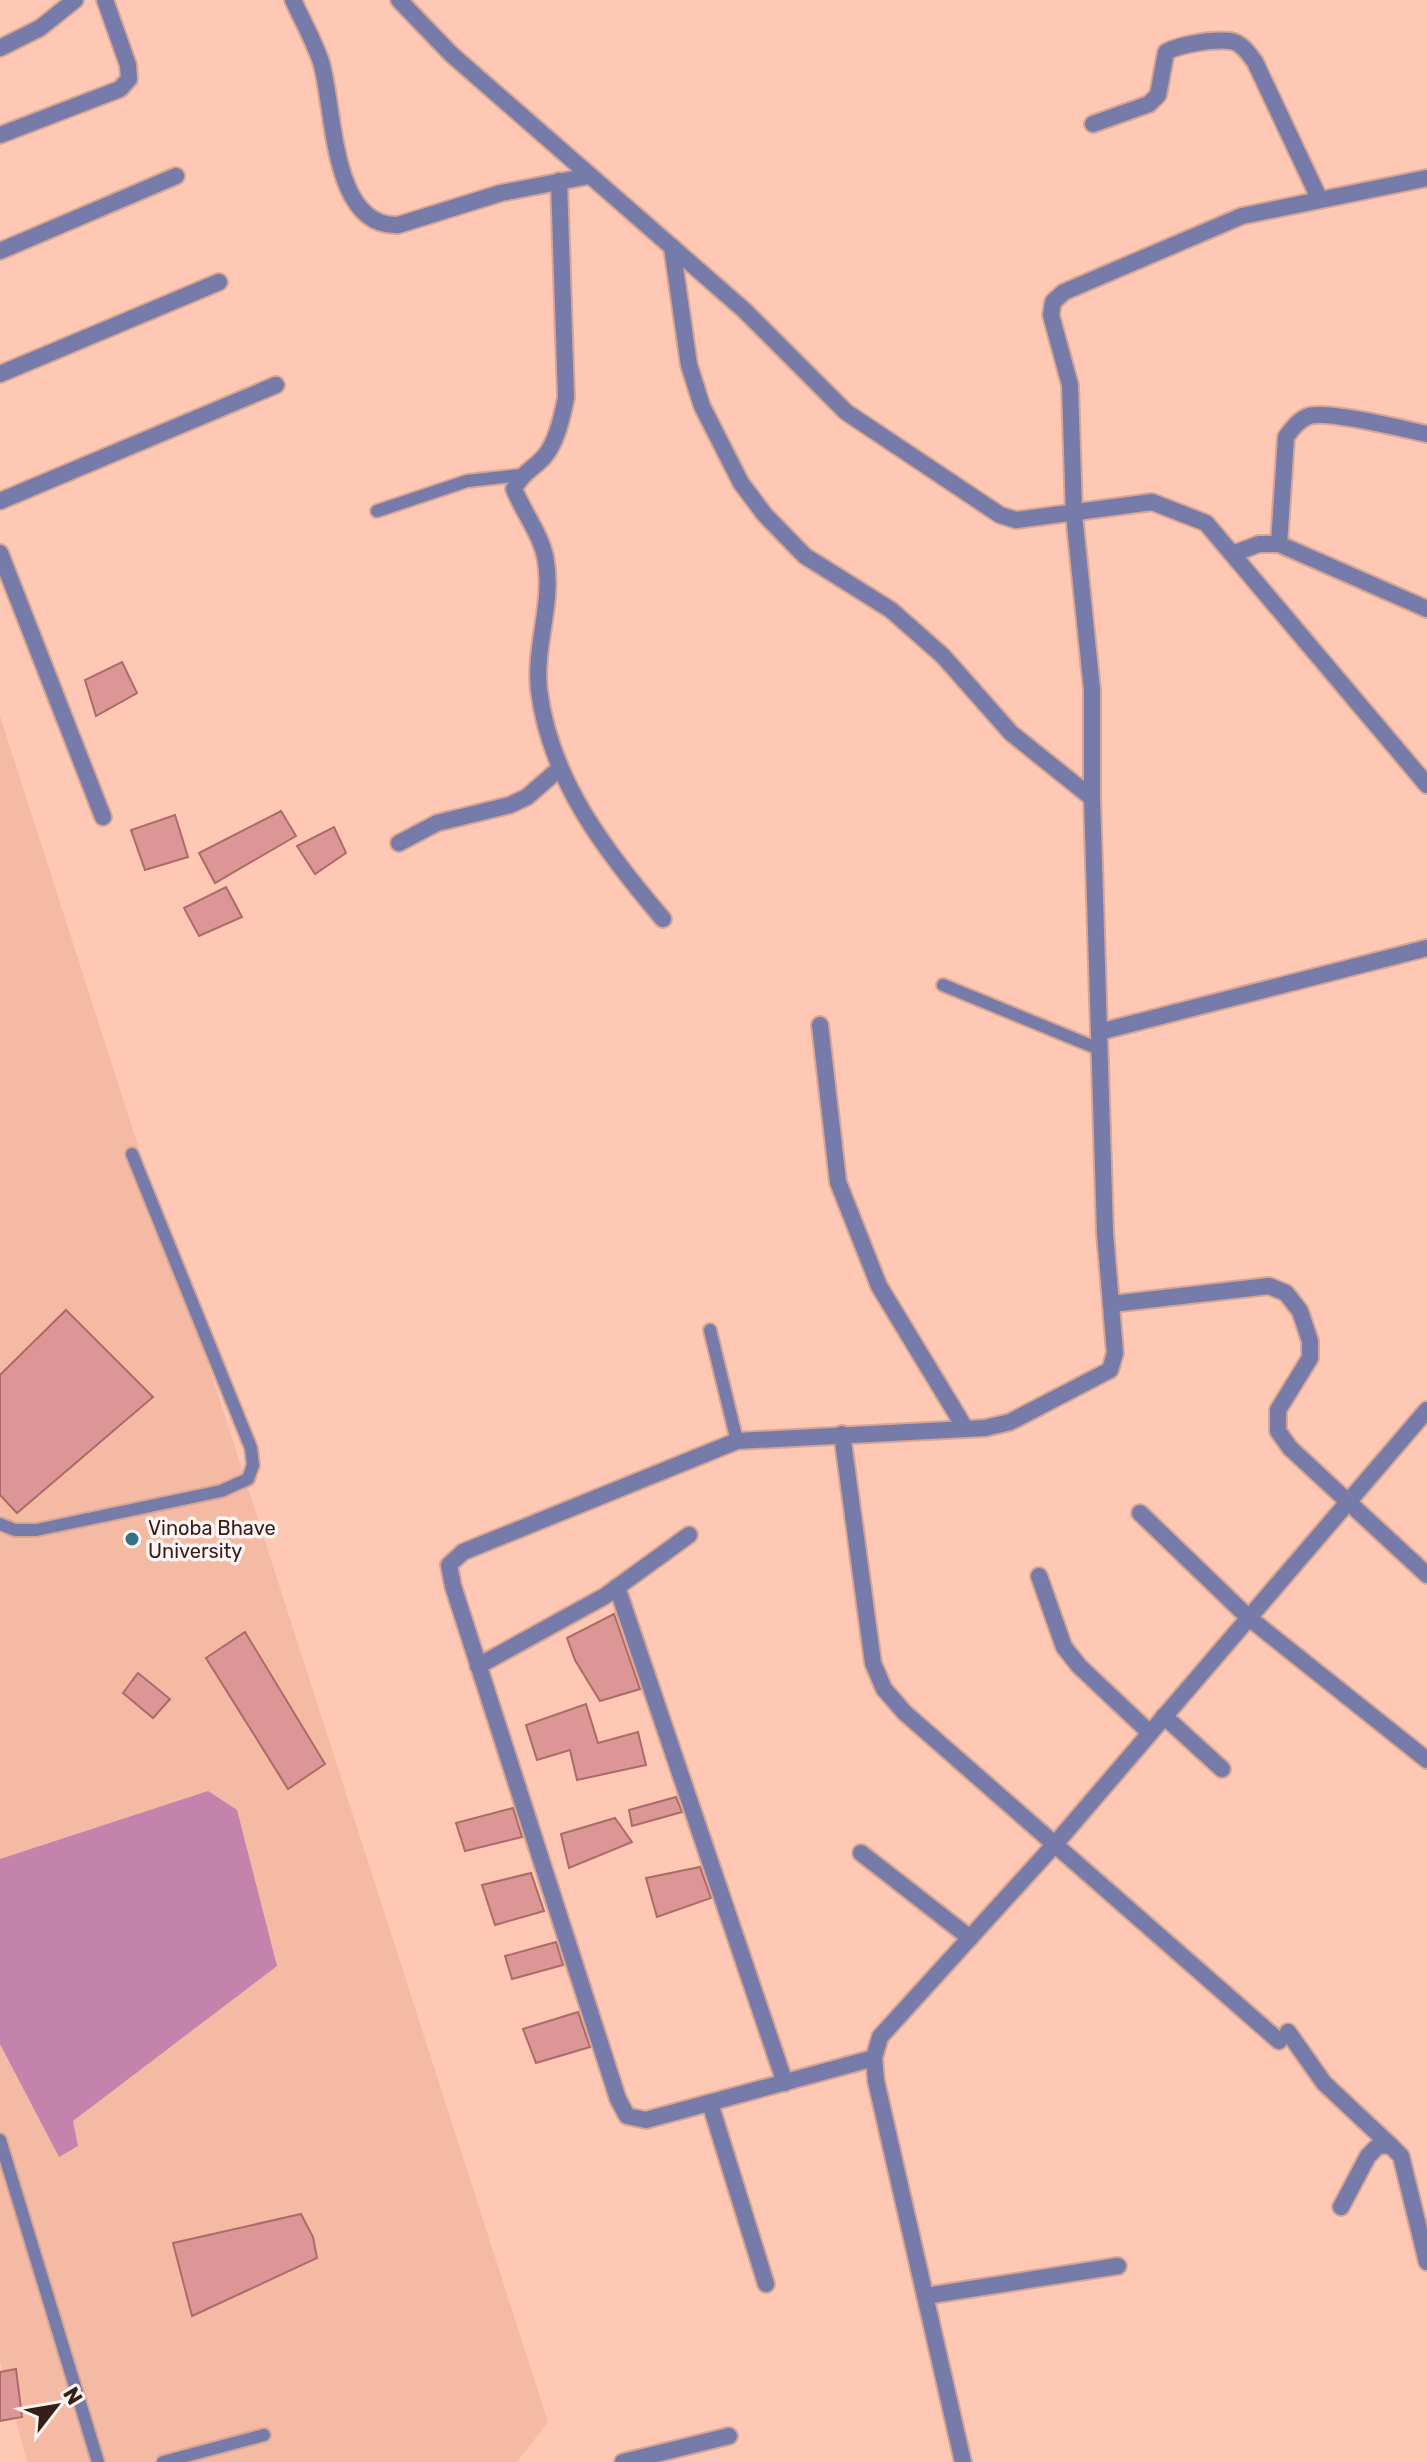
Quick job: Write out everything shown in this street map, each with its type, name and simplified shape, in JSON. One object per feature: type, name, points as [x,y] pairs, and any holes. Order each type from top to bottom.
[{"type":"street","points":[[0,48],[40,28],[75,0]]},
{"type":"street","points":[[0,135],[120,89],[129,79],[128,65],[105,0]]},
{"type":"street","points":[[293,0],[320,60],[338,162],[370,219],[384,226],[398,225],[501,193],[589,176]]},
{"type":"street","points":[[399,0],[451,54],[744,310],[864,426],[1000,515],[1016,520],[1152,502],[1206,523],[1235,553],[1427,785]]},
{"type":"street","points":[[1093,124],[1149,104],[1158,95],[1166,52],[1175,47],[1232,41],[1245,48],[1255,62],[1319,198]]},
{"type":"street","points":[[0,251],[176,176]]},
{"type":"street","points":[[874,2058],[646,2120],[627,2116],[618,2099],[478,1666],[449,1565],[463,1552],[737,1441],[965,1428],[1010,1422],[1110,1370],[1115,1353],[1105,1233],[1092,798],[1092,690],[1074,514],[1070,385],[1051,315],[1053,302],[1064,292],[1242,216],[1427,178]]},
{"type":"street","points":[[559,181],[566,398],[562,420],[546,455],[521,475],[514,489],[546,557],[548,577],[538,687],[548,740],[559,769],[615,863],[663,919]]},
{"type":"street","points":[[672,247],[689,365],[702,406],[741,483],[765,515],[805,556],[891,610],[943,656],[1011,733],[1092,798]]},
{"type":"street","points":[[0,374],[219,282]]},
{"type":"street","points":[[0,501],[276,385]]},
{"type":"street","points":[[1279,544],[1286,437],[1295,425],[1310,416],[1329,416],[1427,434]]},
{"type":"street","points":[[1235,553],[1259,544],[1279,544],[1427,609]]},
{"type":"street","points":[[0,553],[103,817]]},
{"type":"street","points":[[399,843],[437,823],[527,797],[559,769]]},
{"type":"street","points":[[1099,1040],[1427,948]]},
{"type":"street","points":[[820,1025],[838,1182],[879,1286],[965,1428]]},
{"type":"street","points":[[1111,1304],[1269,1286],[1286,1293],[1300,1311],[1310,1341],[1310,1358],[1278,1410],[1278,1431],[1290,1448],[1427,1575]]},
{"type":"street","points":[[963,2462],[874,2058],[880,2037],[1056,1843],[1427,1410]]},
{"type":"street","points":[[842,1434],[873,1663],[884,1689],[905,1713],[1284,2036],[1324,2083],[1401,2156],[1427,2262]]},
{"type":"street","points":[[1140,1513],[1249,1618],[1427,1760]]},
{"type":"street","points":[[478,1666],[617,1587],[689,1535]]},
{"type":"street","points":[[1039,1576],[1064,1647],[1079,1666],[1150,1733]]},
{"type":"street","points":[[617,1587],[785,2083]]},
{"type":"street","points":[[1164,1716],[1222,1769]]},
{"type":"street","points":[[861,1853],[970,1938]]},
{"type":"street","points":[[710,2103],[766,2284]]},
{"type":"street","points":[[1341,2207],[1368,2156],[1378,2146],[1390,2145]]},
{"type":"street","points":[[925,2296],[1118,2266]]},
{"type":"street","points":[[623,2462],[729,2436]]},
{"type":"lane","points":[[377,511],[467,481],[521,475]]},
{"type":"lane","points":[[943,985],[1099,1040]]},
{"type":"lane","points":[[0,1524],[15,1530],[36,1530],[221,1491],[248,1479],[253,1465],[251,1448],[132,1154]]},
{"type":"lane","points":[[710,1330],[737,1441]]},
{"type":"lane","points":[[0,2140],[98,2462]]},
{"type":"lane","points":[[163,2462],[264,2435]]},
{"type":"shaded area","name":"Vinoba Bhave University","points":[[0,716],[548,2422],[517,2462],[27,2462],[0,2361]]},
{"type":"shaded area","points":[[208,1791],[237,1810],[277,1966],[73,2121],[78,2146],[59,2157],[0,2044],[0,1859]]},
{"type":"building","points":[[122,662],[137,693],[96,716],[85,680]]},
{"type":"building","points":[[281,811],[296,836],[215,883],[199,853]]},
{"type":"building","points":[[175,815],[188,857],[145,870],[131,830]]},
{"type":"building","points":[[334,827],[346,853],[315,874],[297,846]]},
{"type":"building","points":[[226,887],[242,917],[199,936],[184,908]]},
{"type":"building","points":[[66,1310],[153,1397],[17,1513],[0,1495],[0,1375]]},
{"type":"building","points":[[614,1614],[640,1689],[600,1701],[575,1660],[567,1638]]},
{"type":"building","points":[[245,1632],[325,1764],[288,1789],[206,1658]]},
{"type":"building","points":[[138,1673],[170,1699],[153,1718],[123,1693]]},
{"type":"building","points":[[586,1704],[598,1743],[638,1732],[646,1765],[577,1780],[570,1750],[537,1760],[526,1725]]},
{"type":"building","points":[[676,1797],[682,1812],[632,1826],[629,1810]]},
{"type":"building","points":[[513,1808],[522,1837],[465,1851],[456,1823]]},
{"type":"building","points":[[615,1818],[632,1842],[569,1868],[561,1834]]},
{"type":"building","points":[[700,1867],[711,1898],[657,1917],[646,1878]]},
{"type":"building","points":[[531,1873],[544,1911],[495,1925],[482,1885]]},
{"type":"building","points":[[556,1942],[563,1965],[512,1979],[505,1956]]},
{"type":"building","points":[[578,2012],[590,2047],[536,2063],[523,2029]]},
{"type":"building","points":[[301,2214],[313,2237],[317,2258],[192,2316],[173,2243]]},
{"type":"building","points":[[16,2369],[22,2417],[0,2421],[0,2372]]},
{"type":"place","name":"Vinoba Bhave University","points":[[132,1539]]}]
